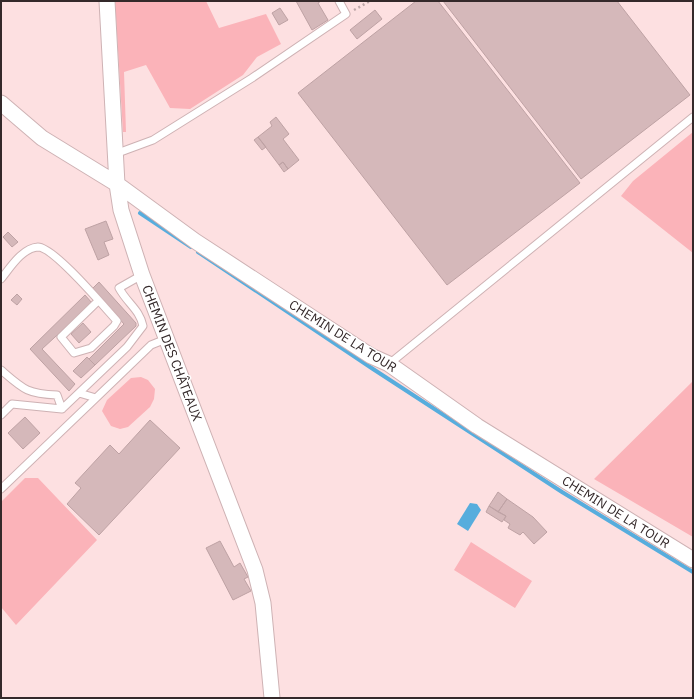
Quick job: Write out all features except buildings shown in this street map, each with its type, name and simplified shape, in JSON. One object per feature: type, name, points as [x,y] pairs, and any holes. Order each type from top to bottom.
[{"type":"street","name":"CHEMIN DES CHÂTEAUX","points":[[107,1],[115,154],[120,210],[142,275],[255,570],[263,603],[272,698]]},
{"type":"street","name":"CHEMIN DE LA TOUR","points":[[1,103],[42,138],[117,184],[195,241],[371,356],[389,364],[477,426],[693,560]]},
{"type":"lane","points":[[115,154],[153,140],[252,78],[346,14],[339,1]]},
{"type":"lane","points":[[389,364],[693,117]]},
{"type":"lane","points":[[1,279],[25,252],[39,247],[48,251],[58,259],[98,300],[117,321],[114,326],[91,348],[74,353],[61,337],[98,300]]},
{"type":"lane","points":[[1,415],[12,404],[62,409],[127,348],[143,326],[141,316],[125,298],[119,288],[142,275]]},
{"type":"lane","points":[[1,489],[151,346],[166,339]]},
{"type":"lane","points":[[1,370],[24,390],[41,394],[57,395],[62,409]]},
{"type":"lane","points":[[79,393],[96,398]]},
{"type":"path","points":[[346,14],[370,1]]},
{"type":"shaded area","points":[[115,1],[206,1],[219,28],[266,14],[281,44],[257,57],[243,75],[190,109],[170,108],[146,65],[124,72],[126,132],[123,132]]},
{"type":"shaded area","points":[[693,132],[693,253],[621,196],[633,181]]},
{"type":"shaded area","points":[[141,377],[148,380],[155,389],[154,399],[150,407],[128,427],[120,429],[111,426],[102,411],[107,400],[131,378]]},
{"type":"shaded area","points":[[693,381],[693,537],[594,479]]},
{"type":"shaded area","points":[[25,478],[38,478],[97,540],[16,625],[1,607],[1,502]]},
{"type":"shaded area","points":[[471,542],[532,581],[515,608],[454,570]]},
{"type":"water","points":[[470,503],[477,504],[481,510],[468,531],[457,524]]},
{"type":"waterway","points":[[140,213],[191,247]]},
{"type":"waterway","points":[[198,252],[373,369],[562,492],[693,572]]}]
